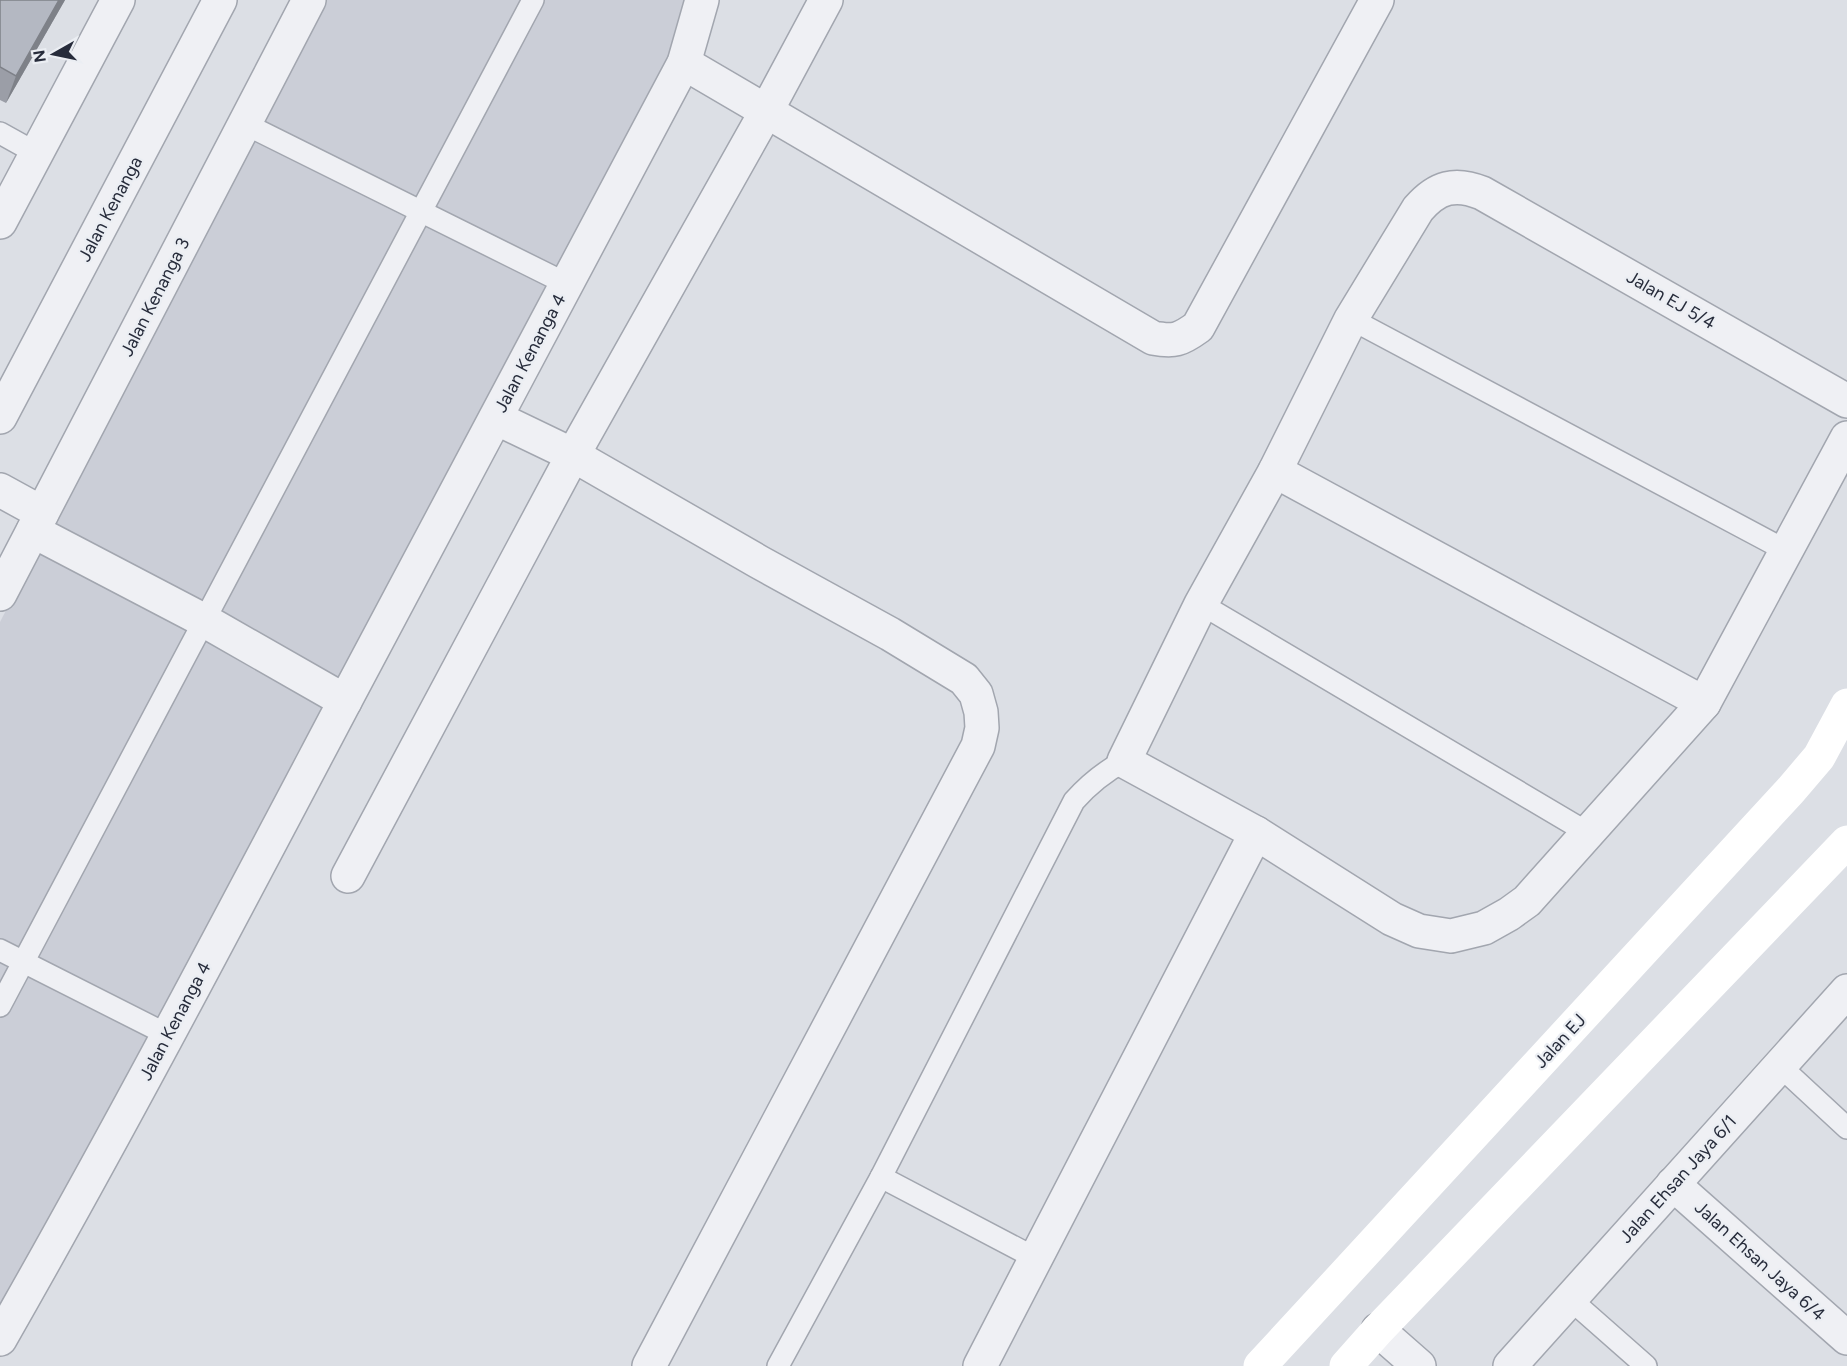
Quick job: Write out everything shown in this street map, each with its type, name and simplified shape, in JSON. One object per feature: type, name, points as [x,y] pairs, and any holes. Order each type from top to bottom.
[{"type":"main road","name":"Jalan EJ","points":[[1260,1366],[1790,791],[1819,758],[1847,705]]},
{"type":"main road","points":[[1346,1366],[1847,842]]},
{"type":"street","points":[[0,222],[118,0]]},
{"type":"street","name":"Jalan Kenanga","points":[[0,417],[220,0]]},
{"type":"street","name":"Jalan Kenanga 3","points":[[0,594],[309,0]]},
{"type":"street","name":"Jalan Kenanga 4","points":[[0,1339],[168,1035],[684,63],[702,0]]},
{"type":"street","points":[[348,876],[573,455],[767,110],[826,0]]},
{"type":"street","points":[[684,63],[1153,338],[1170,341],[1183,338],[1198,327],[1377,0]]},
{"type":"street","name":"Jalan EJ 5/4","points":[[1125,761],[1201,604],[1275,471],[1351,320],[1418,209],[1427,198],[1440,190],[1454,187],[1469,188],[1495,200],[1847,401]]},
{"type":"street","points":[[495,418],[573,455],[890,634],[964,679],[976,694],[981,712],[982,728],[978,746],[649,1366]]},
{"type":"street","points":[[1125,761],[1256,833],[1392,919],[1419,931],[1451,936],[1484,928],[1509,915],[1527,901],[1704,703],[1847,438]]},
{"type":"street","points":[[1275,471],[1704,703]]},
{"type":"street","points":[[0,490],[38,522],[345,701]]},
{"type":"street","points":[[980,1366],[1256,833]]},
{"type":"street","name":"Jalan Ehsan Jaya 6/1","points":[[1510,1366],[1847,991]]},
{"type":"street","name":"Jalan Ehsan Jaya 6/4","points":[[1673,1184],[1847,1338]]},
{"type":"street","points":[[1378,1330],[1419,1366]]},
{"type":"lane","points":[[0,1006],[533,0]]},
{"type":"lane","points":[[245,124],[567,284]]},
{"type":"lane","points":[[0,133],[36,153]]},
{"type":"lane","points":[[1351,320],[1787,551]]},
{"type":"lane","points":[[1201,604],[1588,833]]},
{"type":"lane","points":[[778,1366],[881,1178],[1074,801],[1090,783],[1125,761]]},
{"type":"lane","points":[[0,950],[168,1035]]},
{"type":"lane","points":[[1780,1066],[1847,1128]]},
{"type":"lane","points":[[881,1178],[1037,1259]]},
{"type":"lane","points":[[1570,1299],[1646,1366]]},
{"type":"shaded area","points":[[323,0],[689,0],[671,64],[111,1112],[0,1308],[0,622]]},
{"type":"building","points":[[0,0],[59,0],[16,76],[0,67]]}]
